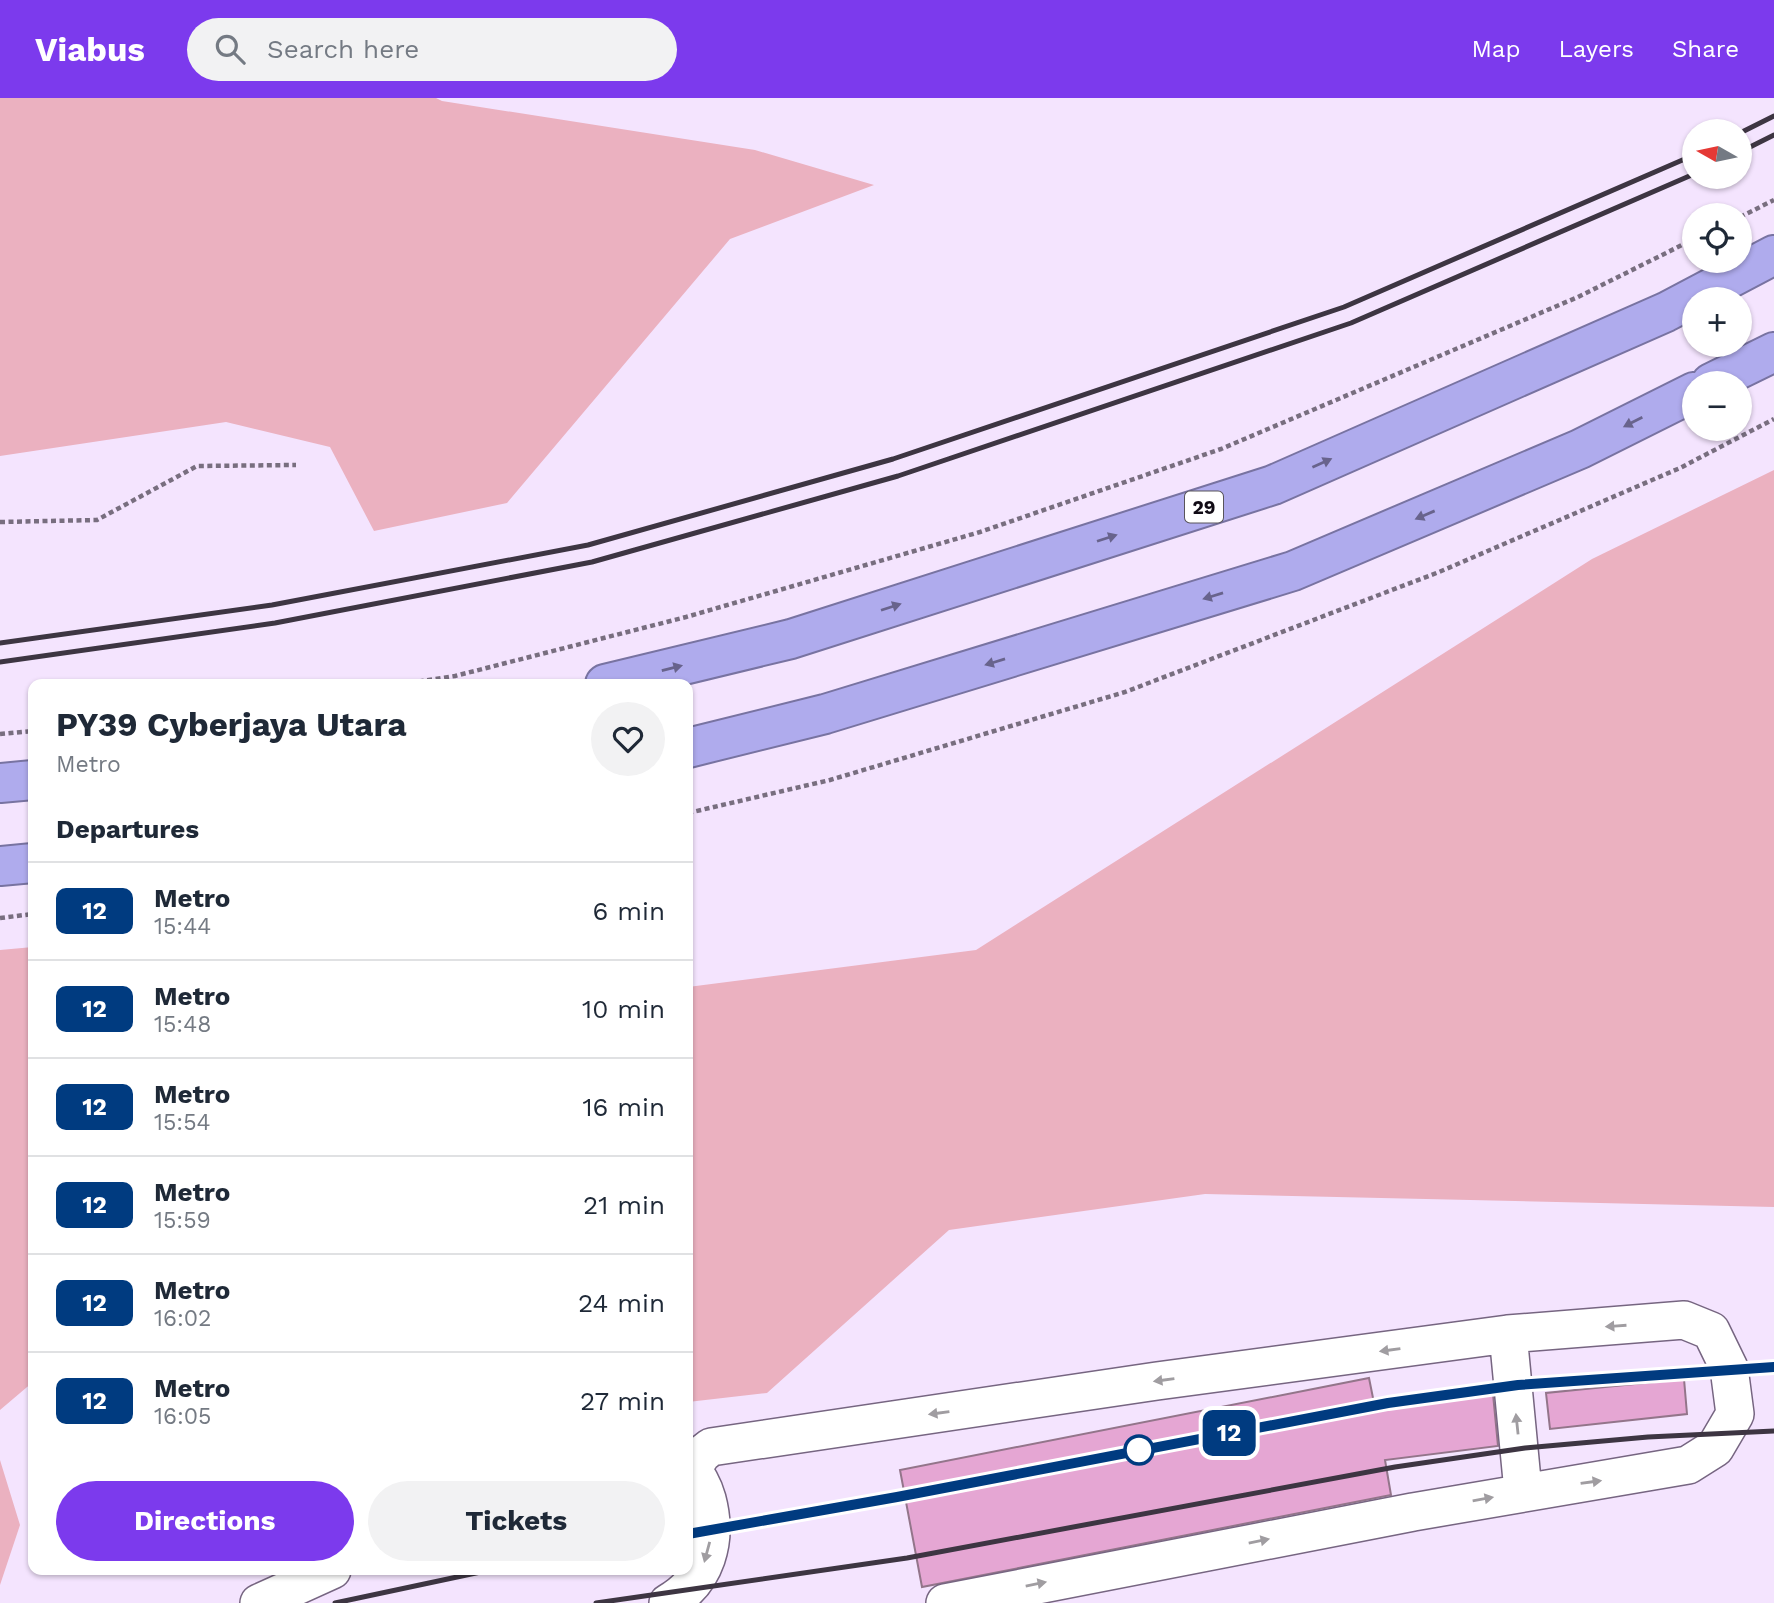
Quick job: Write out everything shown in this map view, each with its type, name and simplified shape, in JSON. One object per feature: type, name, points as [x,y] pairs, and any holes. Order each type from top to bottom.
[{"type":"highway","name":"29","points":[[626,679],[791,639],[1273,485],[1666,312],[1774,255]]},
{"type":"highway","points":[[1736,371],[1774,352]]},
{"type":"highway","points":[[693,747],[825,714],[1293,571],[1580,449],[1682,398]]},
{"type":"highway","points":[[0,783],[28,780]]},
{"type":"highway","points":[[0,866],[28,863]]},
{"type":"street","points":[[693,1464],[711,1447],[1157,1381],[1508,1334],[1684,1320],[1711,1331],[1729,1368],[1735,1415],[1715,1448],[1688,1465],[1523,1491],[945,1603]]},
{"type":"street","points":[[1508,1334],[1523,1491]]},
{"type":"street","points":[[668,1603],[682,1595],[689,1586],[702,1568],[710,1547],[712,1519],[705,1490],[693,1472]]},
{"type":"street","points":[[260,1603],[321,1575]]},
{"type":"path","points":[[1752,211],[1774,200]]},
{"type":"path","points":[[435,679],[686,617],[980,532],[1221,449],[1578,297],[1682,245]]},
{"type":"path","points":[[693,812],[830,780],[1125,692],[1439,572],[1680,468],[1774,419]]},
{"type":"path","points":[[0,522],[97,520],[197,466],[296,465]]},
{"type":"path","points":[[0,734],[28,731]]},
{"type":"path","points":[[0,918],[28,915]]},
{"type":"shaded area","points":[[0,98],[436,98],[755,150],[874,185],[730,239],[507,503],[374,531],[330,447],[226,422],[0,456]]},
{"type":"shaded area","points":[[1774,470],[1774,1207],[1205,1194],[949,1230],[767,1393],[693,1401],[693,986],[976,950],[1592,559]]},
{"type":"shaded area","points":[[28,947],[28,1386],[0,1410],[0,950]]},
{"type":"shaded area","points":[[0,1460],[20,1525],[0,1585]]},
{"type":"building","points":[[1369,1378],[1375,1408],[1493,1394],[1498,1446],[1385,1460],[1391,1495],[922,1587],[900,1470]]},
{"type":"building","points":[[1684,1379],[1687,1414],[1550,1429],[1546,1393]]},
{"type":"railway","points":[[1752,127],[1774,116]]},
{"type":"railway","points":[[1752,146],[1774,135]]},
{"type":"railway","points":[[0,643],[272,605],[588,545],[893,459],[1344,307],[1682,160]]},
{"type":"railway","points":[[0,662],[275,623],[592,562],[898,476],[1351,323],[1682,179]]},
{"type":"railway","points":[[693,1533],[1388,1403],[1519,1385],[1774,1367]]},
{"type":"railway","points":[[596,1603],[907,1558],[1395,1467],[1525,1448],[1648,1437],[1774,1431]]},
{"type":"railway","points":[[335,1603],[467,1575]]},
{"type":"metro line","name":"12","points":[[693,1533],[1388,1403],[1518,1385],[1774,1367]]}]
